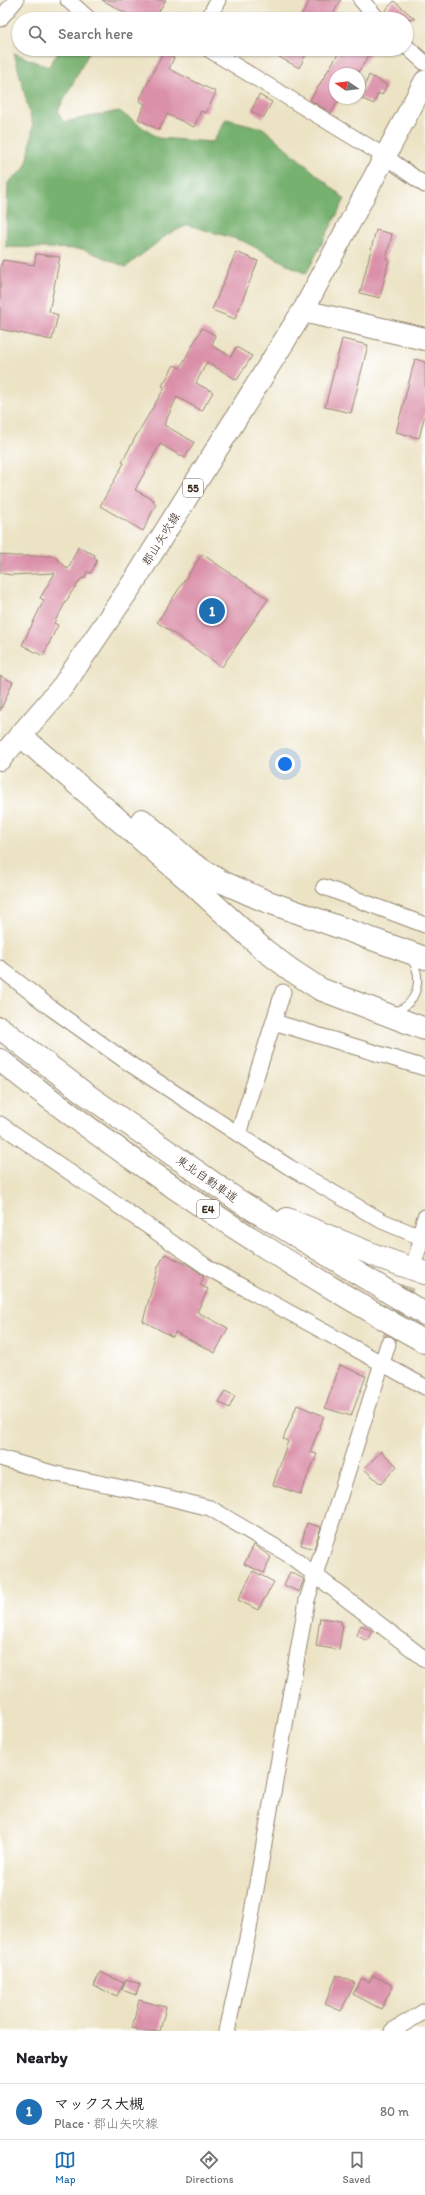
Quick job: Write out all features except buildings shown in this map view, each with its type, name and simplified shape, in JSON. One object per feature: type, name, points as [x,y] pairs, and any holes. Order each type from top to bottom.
[{"type":"main road","points":[[304,311],[425,339]]},
{"type":"main road","name":"郡山矢吹線","points":[[0,759],[63,686],[136,580],[304,311]]},
{"type":"main road","points":[[25,730],[193,864],[220,881],[263,900],[425,958]]},
{"type":"main road","points":[[25,730],[263,949],[320,989],[425,1029]]},
{"type":"main road","name":"東北自動車道","points":[[0,1028],[83,1092],[239,1201],[425,1314]]},
{"type":"main road","name":"東北自動車道","points":[[0,1060],[131,1156],[229,1224],[350,1299],[425,1342]]},
{"type":"main road","points":[[239,1201],[379,1257],[420,1266]]},
{"type":"street","points":[[0,19],[16,0]]},
{"type":"street","points":[[68,0],[81,12]]},
{"type":"street","points":[[212,12],[218,0]]},
{"type":"street","points":[[361,0],[372,12]]},
{"type":"street","points":[[413,52],[425,63]]},
{"type":"street","points":[[220,56],[386,157],[425,185]]},
{"type":"street","points":[[304,311],[425,81]]},
{"type":"street","points":[[324,888],[425,925]]},
{"type":"street","points":[[0,968],[50,1008],[127,1062],[238,1134],[340,1198],[382,1221],[424,1239]]},
{"type":"street","points":[[238,1134],[283,992]]},
{"type":"street","points":[[274,1022],[425,1068]]},
{"type":"street","points":[[0,1124],[210,1269],[425,1387]]},
{"type":"street","points":[[420,1266],[424,1239],[422,1227],[425,1217]]},
{"type":"street","points":[[227,2031],[248,1928],[307,1600],[383,1365],[388,1344]]},
{"type":"street","points":[[0,1458],[52,1473],[166,1497],[210,1508],[288,1555],[425,1659]]},
{"type":"street","points":[[392,2031],[425,2011]]},
{"type":"lane","points":[[381,1013],[400,1010],[410,1003],[416,992],[419,979],[416,966],[408,957],[392,946]]},
{"type":"green space","points":[[15,56],[21,56],[48,67],[56,56],[87,56],[58,111],[63,122],[119,111],[158,138],[213,142],[226,119],[263,128],[345,199],[306,274],[243,241],[188,225],[168,234],[126,267],[83,249],[6,247],[8,183],[24,169],[28,159],[33,126]]},
{"type":"tunnel","points":[[388,1344],[415,1260]]},
{"type":"place","name":"マックス大槻","points":[[212,611]]}]
